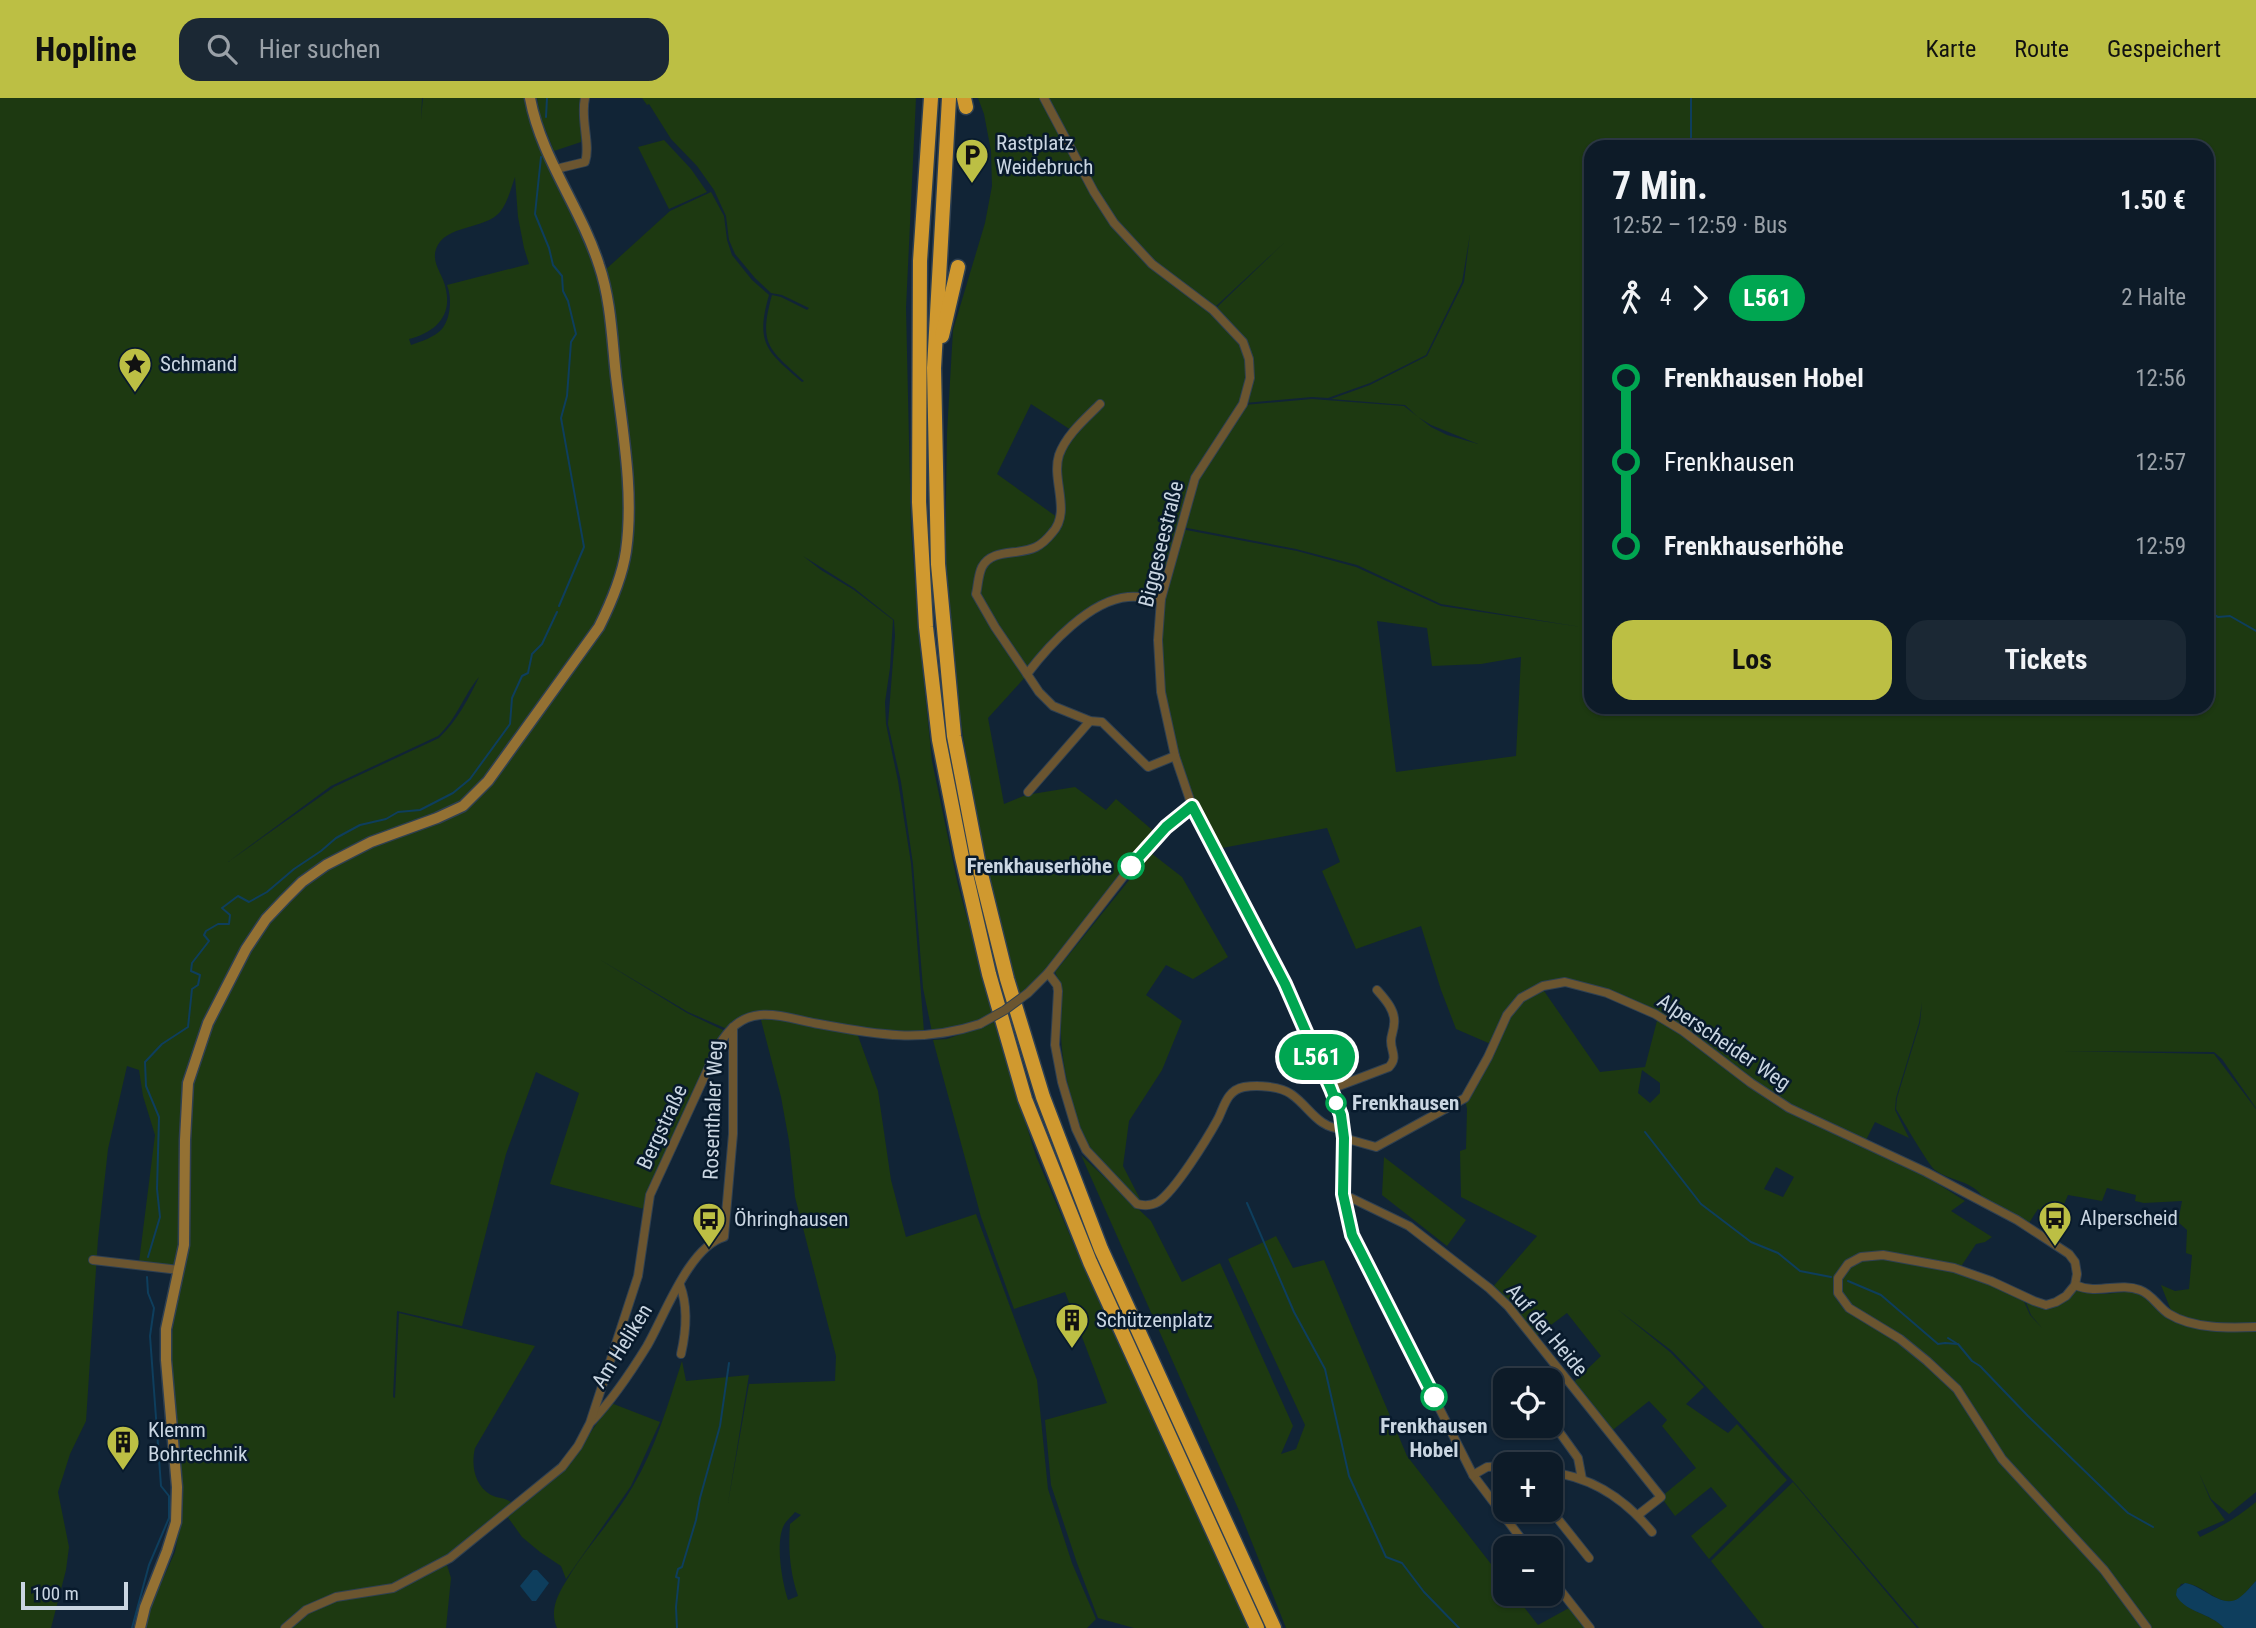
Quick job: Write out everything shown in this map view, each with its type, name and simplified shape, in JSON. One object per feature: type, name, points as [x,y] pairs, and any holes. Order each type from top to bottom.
[{"type":"highway","points":[[926,98],[929,116]]},
{"type":"highway","points":[[931,98],[920,261],[919,502],[926,628],[939,740],[962,856],[989,974],[1025,1099],[1090,1262],[1257,1628]]},
{"type":"highway","points":[[949,98],[934,368],[938,564],[954,736],[979,866],[1007,979],[1043,1097],[1101,1249],[1274,1628]]},
{"type":"highway","points":[[934,368],[958,267]]},
{"type":"street","points":[[140,1628],[176,1522],[177,1487],[165,1344],[184,1245],[188,1083],[208,1023],[246,949],[266,919],[302,882],[371,842],[463,806],[488,781],[600,627],[620,579],[629,528],[628,496],[608,308],[600,267],[534,119],[530,98]]},
{"type":"street","points":[[556,169],[585,162],[588,155],[584,133],[585,98]]},
{"type":"street","name":"Biggeseestraße","points":[[1044,98],[1094,192],[1114,223],[1153,264],[1213,310],[1243,342],[1249,359],[1250,378],[1243,404],[1195,478],[1161,599],[1158,640],[1161,692],[1175,756],[1192,806],[1285,984],[1341,1115],[1343,1194],[1352,1235],[1474,1475],[1519,1536]]},
{"type":"street","points":[[1100,404],[1066,440],[1060,453],[1057,464],[1060,520],[1054,532],[1038,547],[989,558],[981,568],[976,594],[1039,692],[1053,706],[1090,721],[1102,722],[1148,767],[1175,756]]},
{"type":"street","points":[[1027,674],[1038,659],[1088,612],[1119,598],[1161,599]]},
{"type":"street","points":[[1028,792],[1090,721]]},
{"type":"street","points":[[733,1027],[739,1021],[762,1014],[856,1031],[895,1035],[947,1034],[979,1024],[1028,993],[1048,973],[1148,845],[1192,806]]},
{"type":"street","name":"Alperscheider Weg","points":[[1048,973],[1057,985],[1055,1045],[1062,1082],[1076,1129],[1086,1150],[1137,1204],[1150,1205],[1163,1197],[1198,1151],[1219,1117],[1227,1098],[1243,1087],[1286,1091],[1322,1124],[1376,1147],[1465,1098],[1507,1015],[1521,998],[1543,986],[1565,982],[1607,993],[1655,1014],[1683,1031],[1751,1083],[1789,1108],[2017,1220],[2068,1254],[2075,1262],[2075,1284]]},
{"type":"street","points":[[1331,1089],[1389,1067],[1393,1062],[1395,1056],[1390,1039],[1395,1019],[1388,1003],[1377,990]]},
{"type":"street","name":"Rosenthaler Weg","points":[[724,1237],[733,1134],[733,1027]]},
{"type":"street","name":"Bergstraße","points":[[285,1628],[306,1611],[336,1597],[393,1588],[450,1558],[562,1467],[578,1446],[590,1423],[638,1276],[650,1195],[719,1045],[733,1027]]},
{"type":"street","name":"Auf der Heide","points":[[1343,1194],[1409,1226],[1489,1288],[1524,1325],[1661,1497],[1638,1515]]},
{"type":"street","name":"Am Heliken","points":[[590,1423],[630,1372],[700,1252],[715,1240],[724,1237]]},
{"type":"street","points":[[2147,1628],[2104,1570],[2002,1459],[1957,1390],[1900,1339],[1849,1308],[1840,1298],[1836,1289],[1839,1275],[1848,1264],[1872,1255],[1954,1268],[2044,1304],[2063,1298],[2075,1284],[2087,1290],[2137,1289],[2148,1294],[2166,1312],[2190,1322],[2231,1327],[2256,1326]]},
{"type":"street","points":[[93,1260],[179,1270]]},
{"type":"street","name":"Am Heliken","points":[[680,1285],[684,1295],[685,1337],[681,1354]]},
{"type":"street","points":[[1563,1437],[1578,1458],[1582,1479]]},
{"type":"street","points":[[1474,1475],[1487,1467],[1493,1467]]},
{"type":"street","points":[[1563,1474],[1594,1484],[1638,1515],[1652,1532]]},
{"type":"street","points":[[1560,1522],[1589,1558]]},
{"type":"street","points":[[1563,1594],[1590,1628]]},
{"type":"green space","points":[[0,98],[422,98],[421,119],[423,98],[527,98],[585,235],[600,287],[619,427],[603,272],[670,211],[711,192],[724,216],[732,255],[752,280],[769,295],[763,325],[767,345],[780,362],[804,381],[775,353],[767,336],[766,325],[772,295],[807,310],[809,308],[782,295],[771,293],[735,254],[729,240],[726,216],[714,190],[697,166],[671,139],[649,104],[642,98],[916,98],[906,308],[911,528],[919,634],[932,761],[958,885],[993,1012],[973,1023],[932,1032],[923,988],[913,864],[901,782],[888,724],[894,620],[854,588],[803,556],[893,620],[885,702],[886,724],[911,863],[924,1032],[857,1029],[762,1012],[727,1029],[688,1012],[599,959],[687,1013],[725,1031],[644,1209],[550,1184],[579,1093],[536,1072],[506,1154],[462,1326],[397,1311],[395,1398],[399,1313],[535,1346],[474,1454],[475,1474],[481,1486],[491,1495],[513,1504],[452,1553],[391,1591],[447,1565],[451,1578],[446,1628],[145,1628],[149,1610],[175,1552],[183,1510],[168,1359],[183,1266],[139,1262],[155,1135],[143,1096],[139,1070],[127,1066],[108,1149],[98,1239],[86,1421],[70,1454],[58,1492],[69,1547],[66,1570],[51,1628],[0,1628]],"holes":[[[515,177],[518,217],[529,264],[447,285],[450,307],[445,324],[427,339],[411,345],[409,339],[426,333],[444,316],[447,300],[445,285],[436,265],[436,249],[448,235],[485,222],[500,212]],[[479,677],[457,717],[439,738],[334,787],[228,862],[331,786],[438,736]]]},
{"type":"green space","points":[[537,98],[581,98],[581,142],[554,151],[540,116]]},
{"type":"green space","points":[[978,98],[1042,98],[1131,246],[1212,312],[1241,343],[1249,378],[1241,404],[1207,455],[1160,595],[1140,596],[1088,611],[1027,673],[975,594],[1027,675],[988,718],[1004,804],[1026,795],[1075,787],[1106,810],[1116,799],[1157,834],[1046,971],[1017,997],[984,865],[955,686],[945,561],[947,433],[953,330],[985,223],[992,186],[991,151]],"holes":[[[1031,404],[1074,432],[1060,453],[1061,520],[997,474]]]},
{"type":"green space","points":[[1046,98],[2256,98],[2256,1108],[2222,1059],[2214,1052],[2063,1051],[2214,1054],[2256,1109],[2256,1324],[2202,1323],[2172,1313],[2161,1285],[2175,1291],[2189,1289],[2192,1255],[2186,1253],[2187,1230],[2178,1222],[2182,1201],[2144,1203],[2135,1201],[2136,1195],[2107,1188],[2102,1201],[2068,1195],[2058,1219],[2038,1209],[2029,1223],[1983,1198],[1974,1188],[1935,1170],[1896,1109],[1920,1023],[1922,1002],[1919,1023],[1896,1098],[1895,1110],[1909,1138],[1875,1122],[1865,1142],[1790,1107],[1655,1012],[1565,981],[1520,997],[1493,1045],[1456,1029],[1421,926],[1356,949],[1322,871],[1340,862],[1327,828],[1217,849],[1198,814],[1176,754],[1161,678],[1162,602],[1181,529],[1297,551],[1356,567],[1441,606],[1581,627],[1441,604],[1357,565],[1296,549],[1182,527],[1197,478],[1244,405],[1312,399],[1404,406],[1417,416],[1405,405],[1331,399],[1370,385],[1427,356],[1464,282],[1470,234],[1462,282],[1426,355],[1370,383],[1328,398],[1245,403],[1252,377],[1244,341],[1214,310],[1286,241],[1213,309],[1153,263],[1115,222]],"holes":[[[1419,417],[1431,425],[1478,444],[1447,435],[1431,427]],[[1377,621],[1427,628],[1432,666],[1481,664],[1521,657],[1516,756],[1396,772]]]},
{"type":"green space","points":[[664,140],[691,169],[707,192],[669,209],[638,147]]},
{"type":"green space","points":[[1151,853],[1182,877],[1228,957],[1193,979],[1166,965],[1146,995],[1182,1021],[1162,1070],[1129,1121],[1123,1166],[1141,1201],[1097,1157],[1080,1125],[1064,1063],[1061,995],[1055,972]]},
{"type":"green space","points":[[1542,988],[1600,1072],[1645,1067],[1658,1017],[1788,1109],[1925,1172],[1927,1177],[1965,1201],[1951,1211],[1992,1237],[1976,1244],[1960,1268],[1860,1254],[1834,1280],[1836,1297],[1847,1311],[1897,1340],[1941,1377],[1976,1423],[2124,1595],[2146,1628],[1919,1628],[1793,1481],[1702,1382],[1672,1351],[1617,1309],[1670,1352],[1704,1387],[1686,1404],[1728,1433],[1737,1424],[1787,1480],[1709,1559],[1691,1536],[1727,1506],[1711,1487],[1675,1516],[1661,1497],[1696,1468],[1662,1426],[1667,1420],[1649,1401],[1609,1433],[1572,1384],[1601,1356],[1567,1313],[1535,1337],[1491,1289],[1537,1236],[1461,1197],[1460,1151],[1466,1149],[1465,1099],[1508,1016],[1521,999]],"holes":[[[1642,1070],[1660,1083],[1660,1093],[1650,1103],[1638,1093]],[[1776,1167],[1794,1177],[1783,1197],[1764,1189]]]},
{"type":"green space","points":[[760,1016],[857,1033],[878,1091],[891,1180],[906,1237],[976,1214],[1037,1380],[1048,1489],[1072,1563],[1096,1619],[1087,1628],[557,1628],[554,1608],[558,1596],[575,1566],[618,1510],[641,1471],[661,1425],[682,1361],[686,1381],[749,1375],[728,1503],[749,1384],[835,1381],[836,1356],[795,1197],[781,1097]],"holes":[[[795,1512],[801,1515],[790,1524],[790,1560],[798,1596],[788,1600],[780,1562],[781,1532]]]},
{"type":"green space","points":[[994,1022],[1036,1156],[1080,1259],[1249,1628],[1134,1628],[1098,1618],[1051,1485],[1045,1420],[1107,1403],[1065,1292],[1014,1309],[981,1217],[933,1040],[947,1039]]},
{"type":"green space","points":[[1081,1155],[1151,1221],[1182,1282],[1220,1263],[1293,1426],[1281,1454],[1296,1449],[1305,1425],[1228,1259],[1276,1236],[1293,1268],[1324,1260],[1407,1456],[1493,1567],[1493,1606],[1523,1606],[1538,1625],[1569,1608],[1585,1628],[1286,1628],[1241,1515]]},
{"type":"green space","points":[[1384,1157],[1466,1220],[1447,1246],[1382,1195]]},
{"type":"green space","points":[[1883,1257],[1954,1270],[2023,1299],[2030,1315],[2042,1328],[2031,1315],[2025,1300],[2044,1307],[2079,1289],[2086,1293],[2144,1293],[2177,1320],[2256,1330],[2256,1492],[2229,1514],[2211,1499],[2199,1473],[2210,1499],[2225,1520],[2197,1532],[2200,1537],[2208,1533],[2256,1502],[2256,1581],[2240,1598],[2233,1601],[2225,1601],[2188,1584],[2181,1584],[2176,1594],[2185,1605],[2224,1628],[2149,1628],[2126,1594],[2004,1461],[1955,1381],[1901,1336],[1846,1301],[1839,1288],[1849,1267],[1860,1261]]},
{"type":"green space","points":[[611,1403],[660,1422],[631,1486],[566,1579],[561,1566],[522,1537],[507,1516],[572,1459]]},
{"type":"green space","points":[[1793,1482],[1917,1628],[1764,1628],[1711,1561]]},
{"type":"water","points":[[533,1570],[537,1570],[549,1583],[536,1601],[532,1601],[520,1586]]},
{"type":"water","points":[[2256,1581],[2256,1628],[2224,1628],[2185,1605],[2176,1595],[2177,1589],[2185,1583],[2219,1599],[2232,1601]]},
{"type":"waterway","points":[[546,117],[547,98]]},
{"type":"waterway","points":[[1691,98],[1691,140]]},
{"type":"waterway","points":[[541,157],[535,214],[553,265],[562,276],[563,291],[576,334],[571,342],[567,396],[561,418],[584,547],[559,606]]},
{"type":"waterway","points":[[148,1257],[160,1217],[157,1189],[159,1117],[146,1086],[145,1062],[162,1044],[188,1027],[192,989],[198,985],[200,975],[191,971],[192,963],[209,941],[204,935],[206,931],[218,924],[229,924],[230,915],[222,908],[238,896],[249,902],[267,892],[336,838],[360,825],[386,819],[398,812],[420,810],[453,793],[470,779],[510,724],[512,698],[522,676],[528,673],[532,654],[542,644],[557,612]]},
{"type":"waterway","points":[[2214,615],[2230,616],[2256,631]]},
{"type":"waterway","points":[[1645,1132],[1701,1204],[1751,1242],[1778,1253],[1800,1271],[1831,1277]]},
{"type":"waterway","points":[[1247,1203],[1294,1312],[1325,1369],[1349,1476],[1386,1557],[1402,1563],[1424,1592],[1459,1628]]},
{"type":"waterway","points":[[132,1628],[149,1565],[169,1518],[169,1496],[161,1486],[150,1336],[154,1308],[148,1293],[147,1277]]},
{"type":"waterway","points":[[1848,1281],[1881,1295],[1938,1344],[1958,1344],[1972,1361],[2128,1513],[2153,1527]]},
{"type":"waterway","points":[[1948,1338],[1956,1343]]},
{"type":"waterway","points":[[677,1628],[679,1578],[676,1577],[678,1569],[682,1567],[696,1520],[720,1426],[729,1363]]},
{"type":"bus line","name":"L561","points":[[1131,866],[1166,827],[1192,806],[1285,984],[1331,1089],[1341,1115],[1344,1138],[1343,1194],[1352,1235],[1434,1397]]},
{"type":"place","name":"Rastplatz Weidebruch","points":[[972,185]]},
{"type":"place","name":"Schmand","points":[[135,394]]},
{"type":"place","name":"Frenkhauserhöhe","points":[[1131,866]]},
{"type":"place","name":"Frenkhausen","points":[[1336,1103]]},
{"type":"place","name":"Alperscheid","points":[[2055,1248]]},
{"type":"place","name":"Öhringhausen","points":[[709,1249]]},
{"type":"place","name":"Schützenplatz","points":[[1072,1350]]},
{"type":"place","name":"Frenkhausen Hobel","points":[[1434,1397]]},
{"type":"place","name":"Klemm Bohrtechnik","points":[[123,1472]]}]
